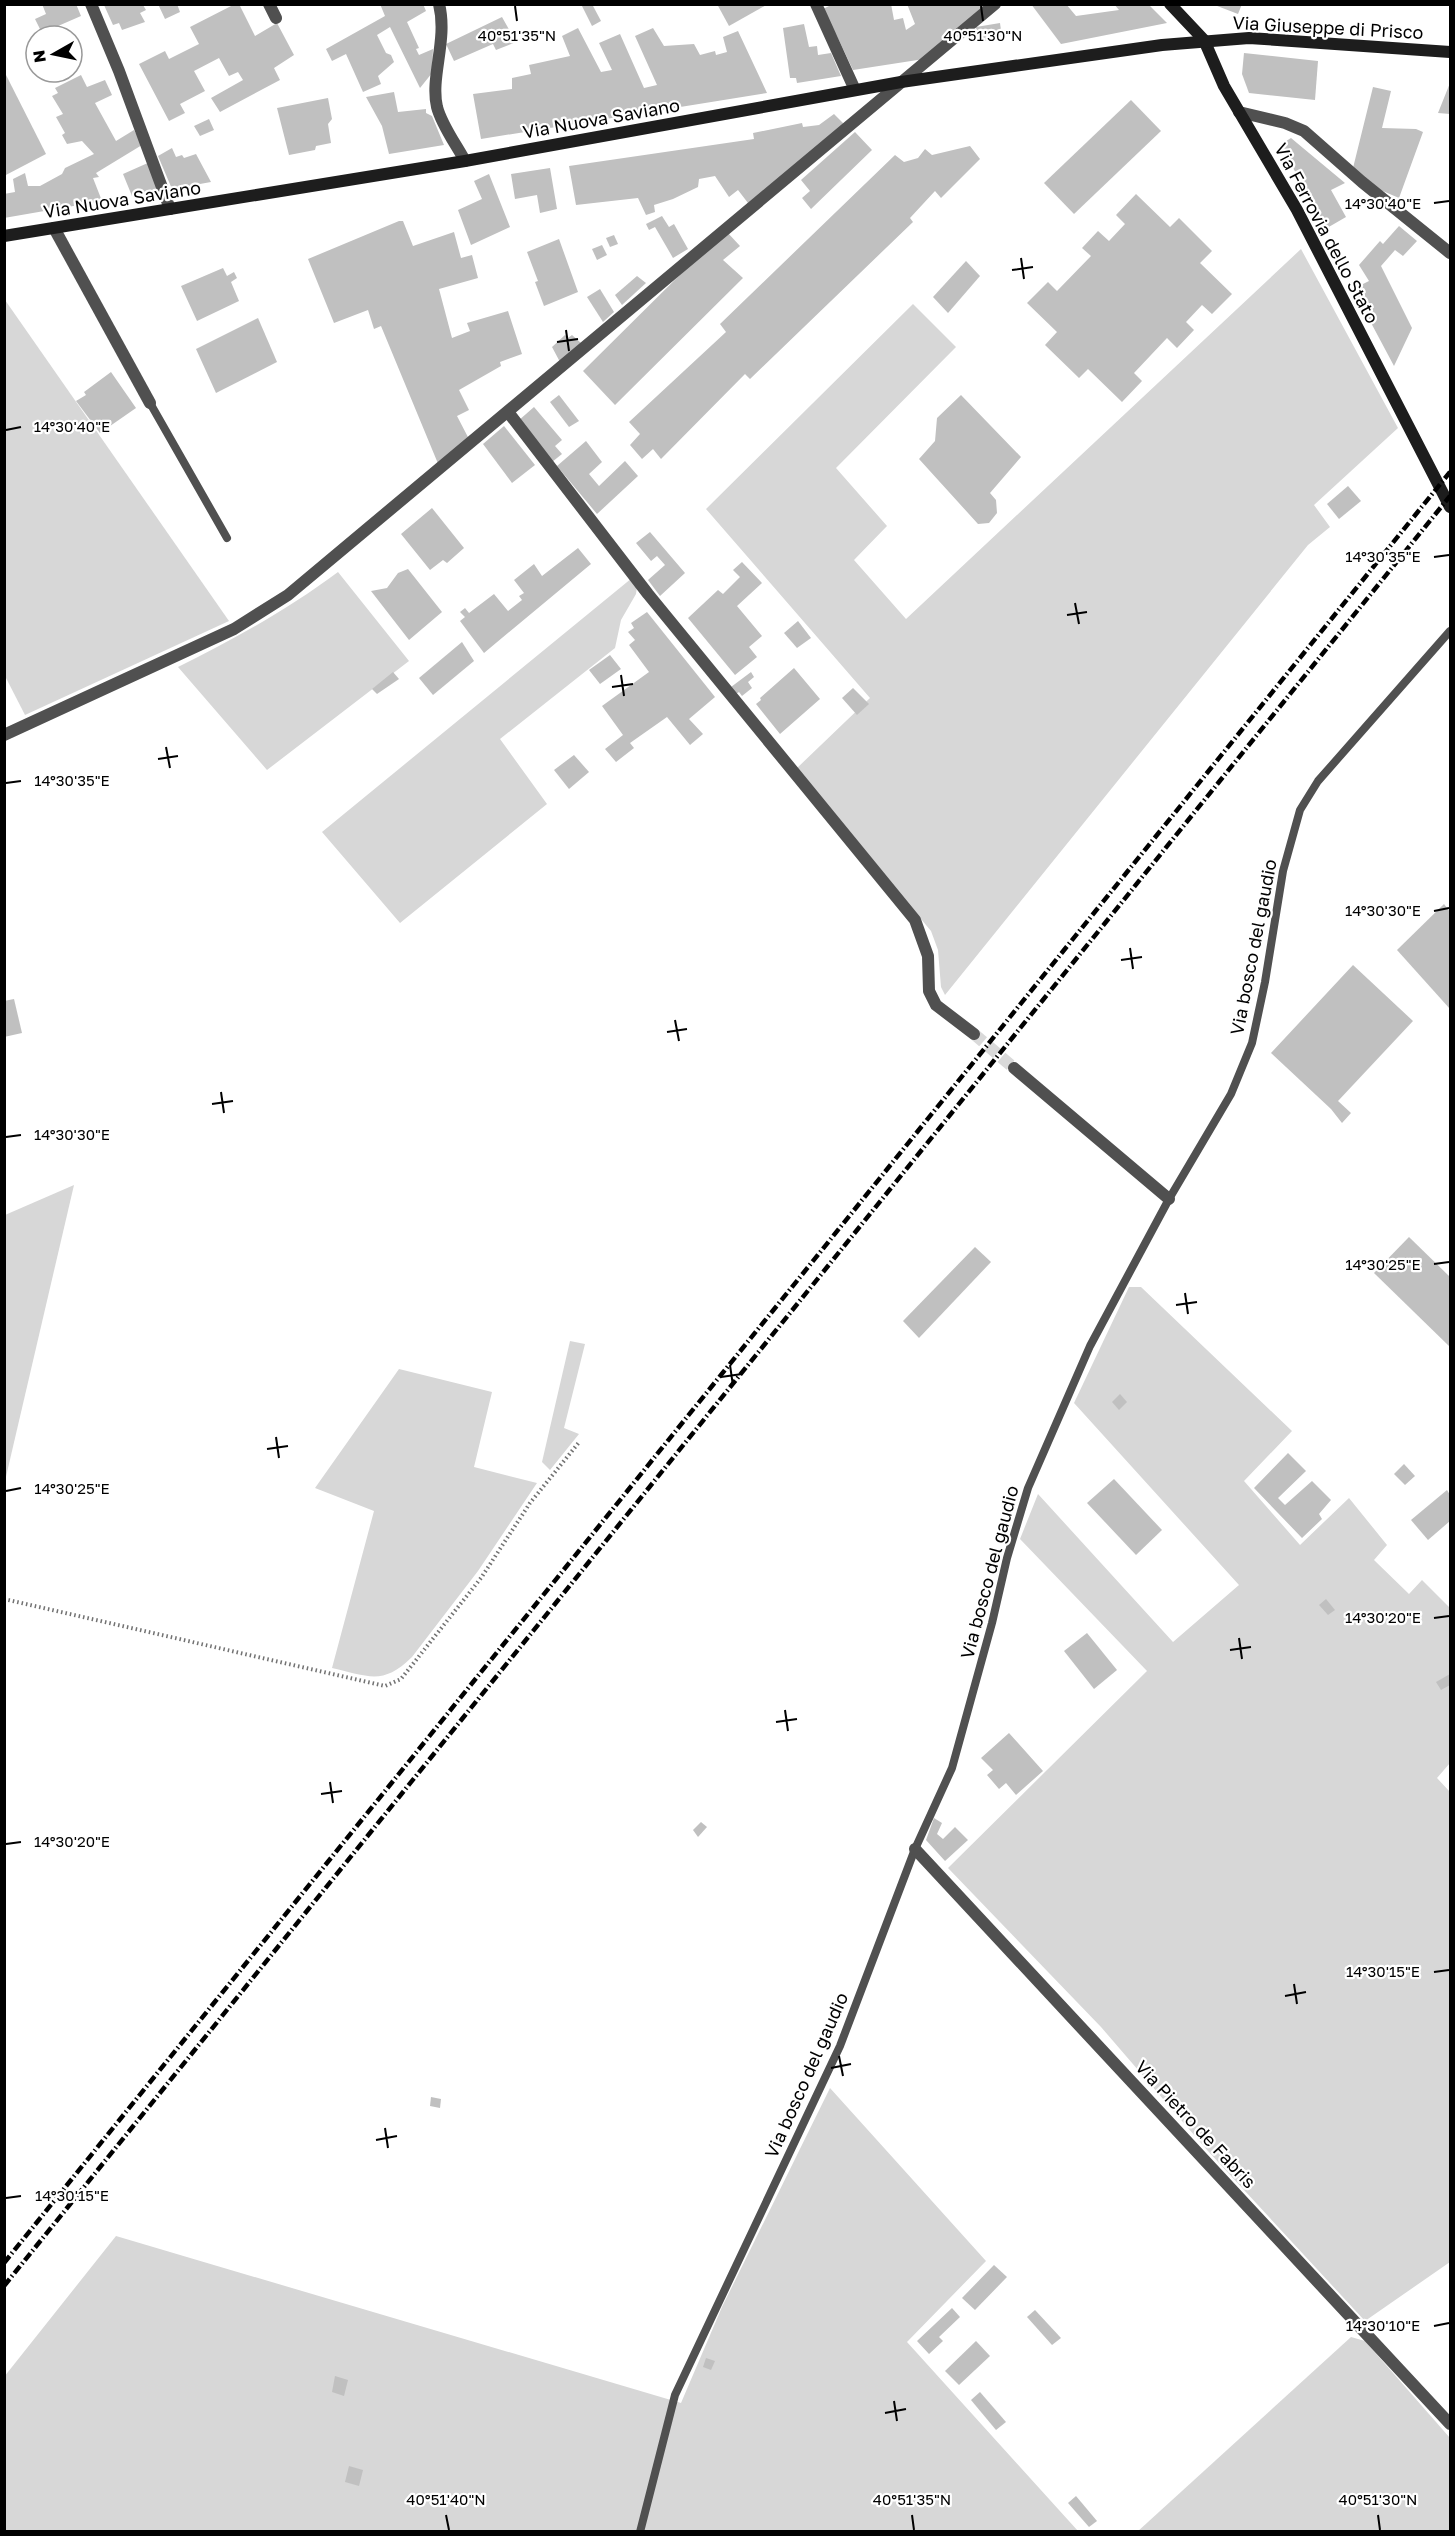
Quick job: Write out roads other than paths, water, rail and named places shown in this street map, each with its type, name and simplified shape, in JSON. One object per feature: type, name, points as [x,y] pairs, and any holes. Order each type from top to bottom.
[{"type":"main road","name":"Via Ferrovia dello Stato","points":[[1170,4],[1204,40],[1224,86],[1298,210],[1450,507]]},
{"type":"main road","name":"Via Giuseppe di Prisco","points":[[1204,40],[1249,38],[1450,52]]},
{"type":"main road","name":"Via Nuova Saviano","points":[[4,236],[465,161],[902,82],[1204,40]]},
{"type":"street","points":[[91,4],[119,71],[170,209]]},
{"type":"street","points":[[269,4],[276,18]]},
{"type":"street","points":[[439,4],[443,39],[436,91],[437,107],[465,161]]},
{"type":"street","points":[[816,4],[855,90]]},
{"type":"street","points":[[4,735],[234,629],[288,595],[995,4]]},
{"type":"street","points":[[1239,112],[1285,123],[1304,131],[1362,182],[1450,253]]},
{"type":"street","points":[[54,228],[150,403]]},
{"type":"street","points":[[508,412],[655,603],[915,920],[928,956],[929,991],[936,1005],[974,1034]]},
{"type":"street","points":[[1014,1068],[1169,1199]]},
{"type":"street","name":"Via Pietro de Fabris","points":[[915,1849],[1450,2424]]},
{"type":"lane","points":[[150,403],[227,538]]},
{"type":"lane","name":"Via bosco del gaudio","points":[[640,2532],[675,2395],[840,2046],[915,1849],[952,1768],[992,1623],[1007,1558],[1028,1488],[1090,1346],[1169,1199],[1231,1094],[1252,1043],[1265,982],[1283,871],[1300,810],[1318,781],[1450,631]]},
{"type":"tunnel","points":[[974,1034],[1014,1068]]},
{"type":"railway","points":[[4,2263],[1450,472]]},
{"type":"railway","points":[[4,2286],[1450,496]]}]
